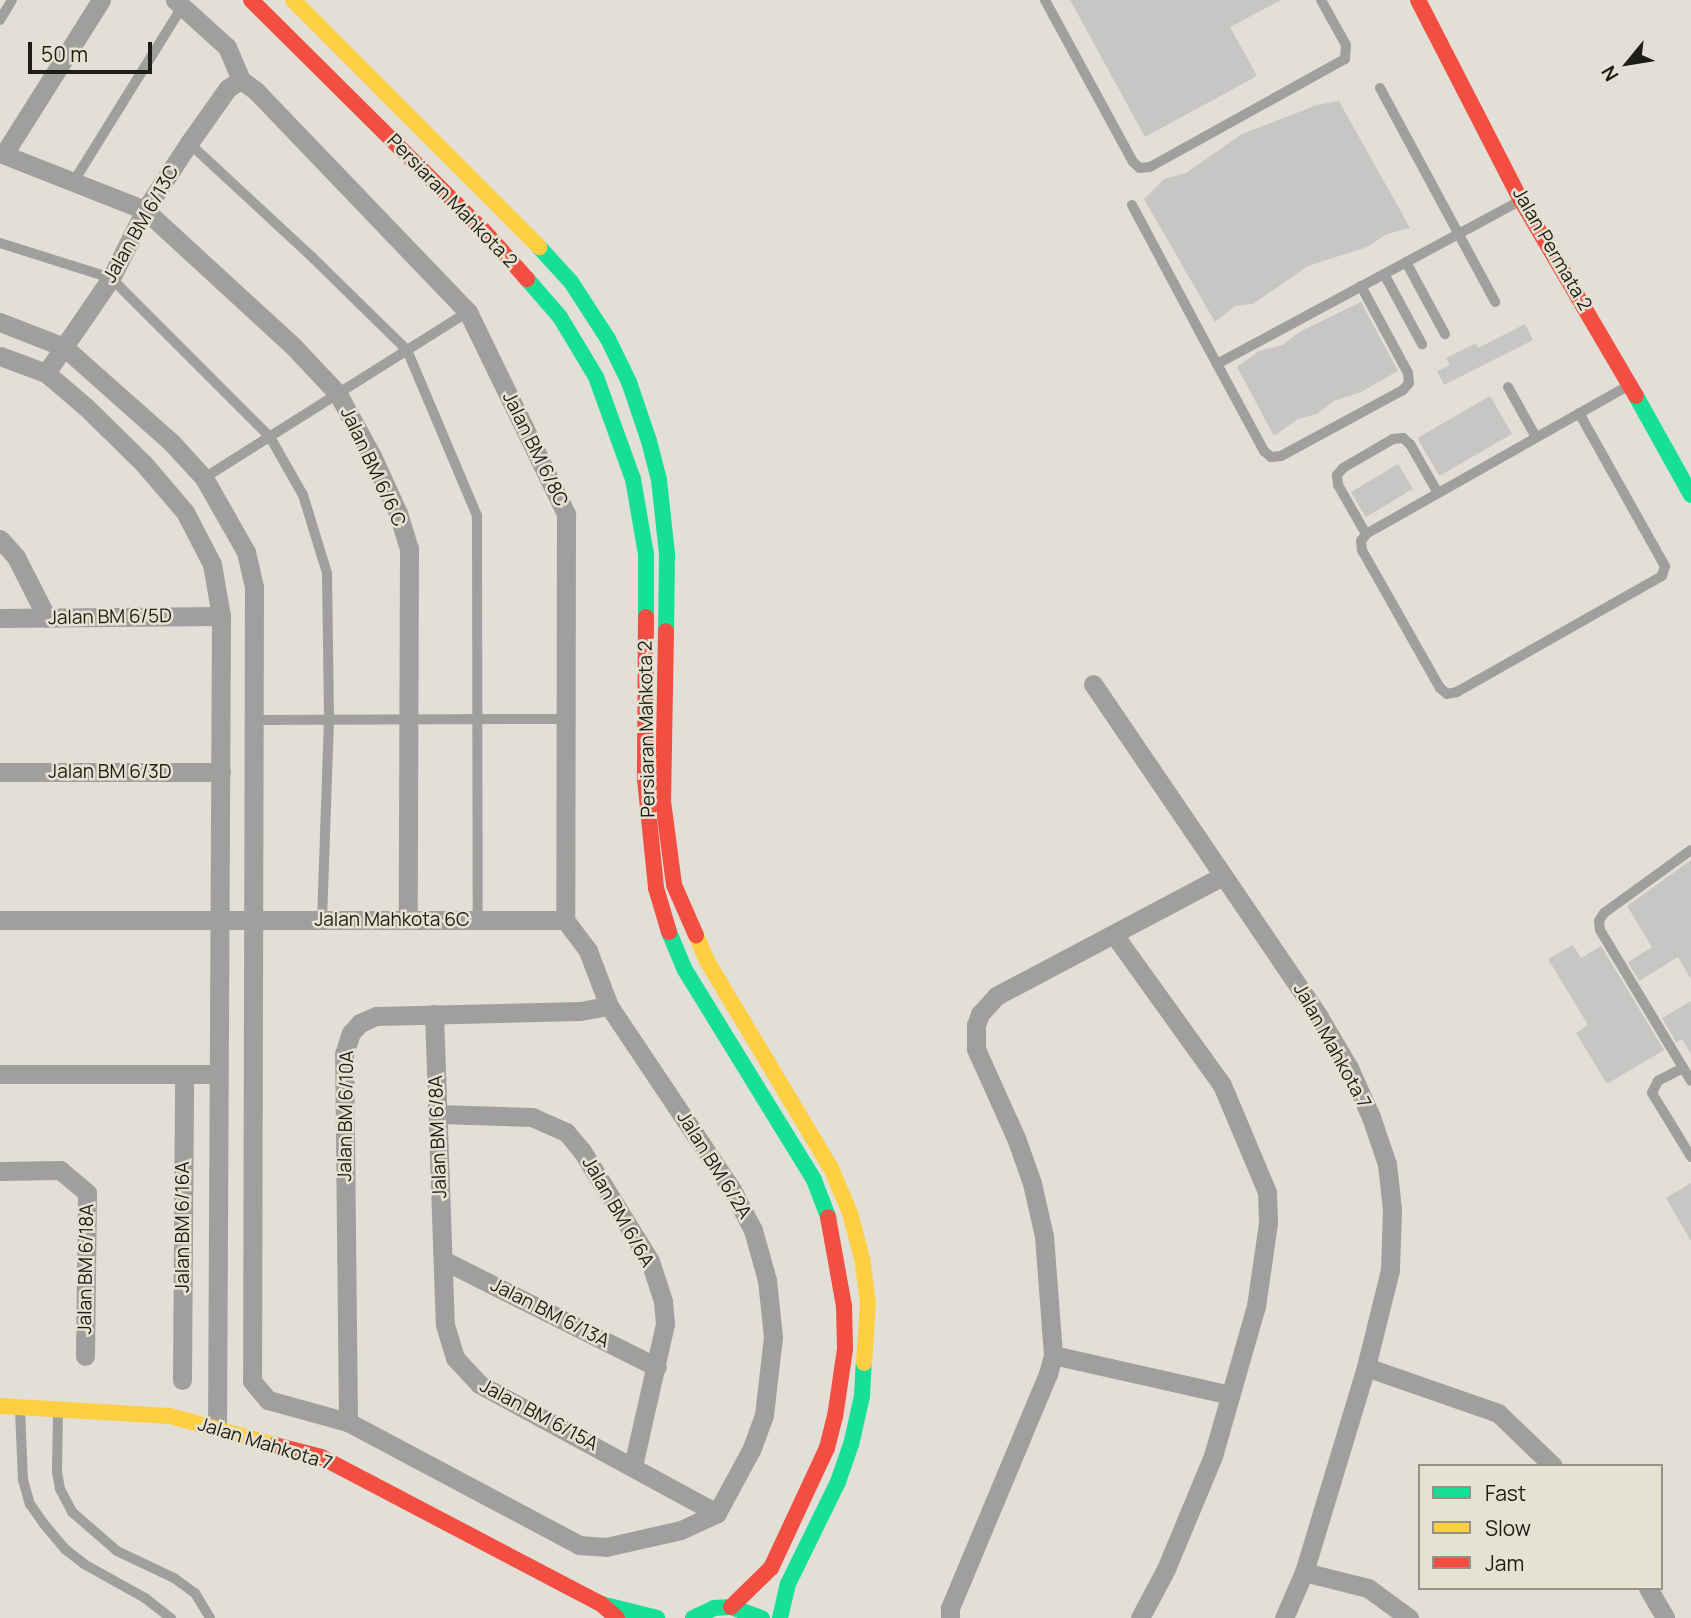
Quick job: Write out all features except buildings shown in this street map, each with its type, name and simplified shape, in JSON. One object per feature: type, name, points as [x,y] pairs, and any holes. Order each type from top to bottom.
[{"type":"main road","name":"Persiaran Mahkota 2","points":[[251,0],[483,230],[560,317],[596,377],[633,479],[646,554],[645,779],[656,888],[670,936],[685,970],[814,1180],[827,1214],[844,1306],[845,1349],[835,1417],[827,1448],[771,1568],[731,1607]]},
{"type":"main road","name":"Persiaran Mahkota 2","points":[[293,0],[520,226],[571,282],[608,339],[629,382],[649,441],[659,480],[667,554],[663,801],[674,885],[708,961],[831,1168],[853,1225],[862,1258],[868,1303],[862,1396],[851,1445],[838,1482],[788,1584],[780,1618]]},
{"type":"main road","name":"Jalan Permata 2","points":[[1418,0],[1521,200],[1691,495]]},
{"type":"main road","points":[[646,554],[667,554]]},
{"type":"main road","name":"Jalan Mahkota 7","points":[[0,1406],[167,1416],[217,1427],[321,1457],[601,1604],[617,1618]]},
{"type":"main road","points":[[601,1604],[657,1618]]},
{"type":"main road","points":[[693,1618],[714,1608],[731,1607],[748,1610],[762,1618]]},
{"type":"street","points":[[2,153],[101,0]]},
{"type":"street","points":[[178,3],[227,47],[241,80]]},
{"type":"street","name":"Jalan BM 6/13C","points":[[46,373],[111,278],[145,210],[228,88],[241,80]]},
{"type":"street","name":"Jalan BM 6/8C","points":[[241,80],[256,91],[468,312],[566,514],[565,920]]},
{"type":"street","name":"Jalan BM 6/6 C","points":[[2,153],[145,210],[293,346],[338,394],[372,456],[398,513],[409,548],[408,920]]},
{"type":"street","points":[[0,322],[64,347],[172,443],[205,478],[246,552],[254,587],[252,1381],[268,1400],[348,1422],[579,1545],[606,1546],[681,1530],[717,1513]]},
{"type":"street","points":[[0,356],[46,373],[115,435],[185,512],[212,564],[221,616],[217,1427]]},
{"type":"street","points":[[0,539],[16,558],[47,618]]},
{"type":"street","name":"Jalan BM 6/5D","points":[[0,618],[221,616]]},
{"type":"street","name":"Jalan Mahkota 7","points":[[1093,684],[1286,965],[1343,1058],[1371,1117],[1387,1164],[1392,1209],[1390,1270],[1366,1367],[1304,1573],[1284,1618]]},
{"type":"street","name":"Jalan BM 6/3D","points":[[0,772],[221,772]]},
{"type":"street","points":[[950,1618],[950,1608],[1048,1374],[1053,1354],[1044,1236],[1032,1183],[1016,1138],[976,1049],[976,1025],[986,1005],[996,996],[1115,936],[1223,876]]},
{"type":"street","name":"Jalan Mahkota 6C","points":[[0,920],[565,920]]},
{"type":"street","name":"Jalan BM 6/2A","points":[[565,920],[591,956],[610,1006],[732,1188],[753,1230],[767,1280],[773,1337],[764,1415],[751,1450],[717,1513]]},
{"type":"street","points":[[1115,936],[1222,1085],[1267,1192],[1268,1223],[1256,1306],[1213,1456],[1166,1569],[1140,1618]]},
{"type":"street","name":"Jalan BM 6/10A","points":[[348,1422],[345,1049],[351,1033],[371,1017],[580,1011],[610,1006]]},
{"type":"street","name":"Jalan BM 6/8A","points":[[434,1014],[443,1259]]},
{"type":"street","points":[[0,1073],[218,1074]]},
{"type":"street","name":"Jalan BM 6/16A","points":[[182,1380],[184,1074]]},
{"type":"street","name":"Jalan BM 6/6A","points":[[438,1114],[532,1116],[556,1125],[575,1141],[650,1261],[665,1316],[657,1367],[633,1466]]},
{"type":"street","name":"Jalan BM 6/18A","points":[[0,1171],[60,1170],[85,1190],[85,1356]]},
{"type":"street","name":"Jalan BM 6/15A","points":[[443,1259],[446,1334],[451,1350],[464,1372],[485,1388],[717,1513]]},
{"type":"street","name":"Jalan BM 6/13A","points":[[443,1259],[657,1367]]},
{"type":"street","points":[[1053,1354],[1230,1395]]},
{"type":"street","points":[[1366,1367],[1498,1413],[1551,1464]]},
{"type":"street","points":[[1304,1573],[1368,1588],[1409,1618]]},
{"type":"street","points":[[1649,1590],[1665,1618]]},
{"type":"lane","points":[[0,20],[12,0]]},
{"type":"lane","points":[[1045,0],[1133,162],[1140,168],[1150,167],[1345,59],[1346,45],[1326,1]]},
{"type":"lane","points":[[74,181],[178,3]]},
{"type":"lane","points":[[1380,88],[1495,302]]},
{"type":"lane","points":[[189,144],[313,258],[407,350],[477,516],[478,920]]},
{"type":"lane","points":[[1217,364],[1521,200]]},
{"type":"lane","points":[[1132,205],[1264,451],[1271,457],[1281,456],[1403,390],[1409,383],[1408,373],[1361,286]]},
{"type":"lane","points":[[0,243],[111,278],[270,436],[303,495],[327,573],[329,720],[322,920]]},
{"type":"lane","points":[[1406,262],[1445,334]]},
{"type":"lane","points":[[1384,274],[1422,344]]},
{"type":"lane","points":[[205,478],[468,312]]},
{"type":"lane","points":[[1580,413],[1665,566],[1662,576],[1457,692],[1447,694],[1440,688],[1362,550],[1361,541],[1366,534],[1438,493],[1580,413],[1630,385]]},
{"type":"lane","points":[[1508,387],[1536,438]]},
{"type":"lane","points":[[1366,534],[1338,485],[1337,475],[1343,468],[1393,439],[1403,438],[1410,444],[1438,493]]},
{"type":"lane","points":[[253,720],[564,719]]},
{"type":"lane","points":[[1691,850],[1604,913],[1599,921],[1601,930],[1691,1081]]},
{"type":"lane","points":[[1683,1068],[1658,1081],[1651,1093],[1691,1157]]},
{"type":"lane","points":[[20,1407],[23,1480],[30,1504],[44,1524],[65,1549],[84,1564],[145,1598],[170,1618]]},
{"type":"lane","points":[[58,1409],[57,1472],[60,1489],[72,1512],[117,1551],[174,1578],[195,1594],[210,1618]]},
{"type":"traffic: fast","points":[[539,247],[571,282],[608,339],[629,382],[649,441],[659,480],[667,554],[666,631]]},
{"type":"traffic: fast","points":[[527,279],[560,317],[596,377],[633,479],[646,554],[646,617]]},
{"type":"traffic: fast","points":[[1636,396],[1691,495]]},
{"type":"traffic: fast","points":[[669,932],[685,970],[814,1180],[828,1217]]},
{"type":"traffic: fast","points":[[780,1618],[788,1584],[838,1482],[851,1445],[862,1396],[864,1363]]},
{"type":"traffic: fast","points":[[601,1604],[657,1618]]},
{"type":"traffic: fast","points":[[693,1618],[714,1608],[731,1607],[762,1618]]},
{"type":"traffic: slow","points":[[293,0],[539,247]]},
{"type":"traffic: slow","points":[[696,935],[707,961],[831,1168],[850,1213],[862,1258],[868,1303],[864,1363]]},
{"type":"traffic: slow","points":[[0,1406],[170,1416],[275,1445]]},
{"type":"traffic: jam","points":[[251,0],[483,230],[527,279]]},
{"type":"traffic: jam","points":[[1418,0],[1521,200],[1636,396]]},
{"type":"traffic: jam","points":[[646,617],[645,779],[656,888],[669,932]]},
{"type":"traffic: jam","points":[[666,631],[663,801],[674,885],[696,935]]},
{"type":"traffic: jam","points":[[731,1607],[771,1568],[827,1448],[835,1417],[845,1349],[844,1306],[828,1217]]},
{"type":"traffic: jam","points":[[275,1445],[321,1457],[601,1604],[617,1618]]}]
